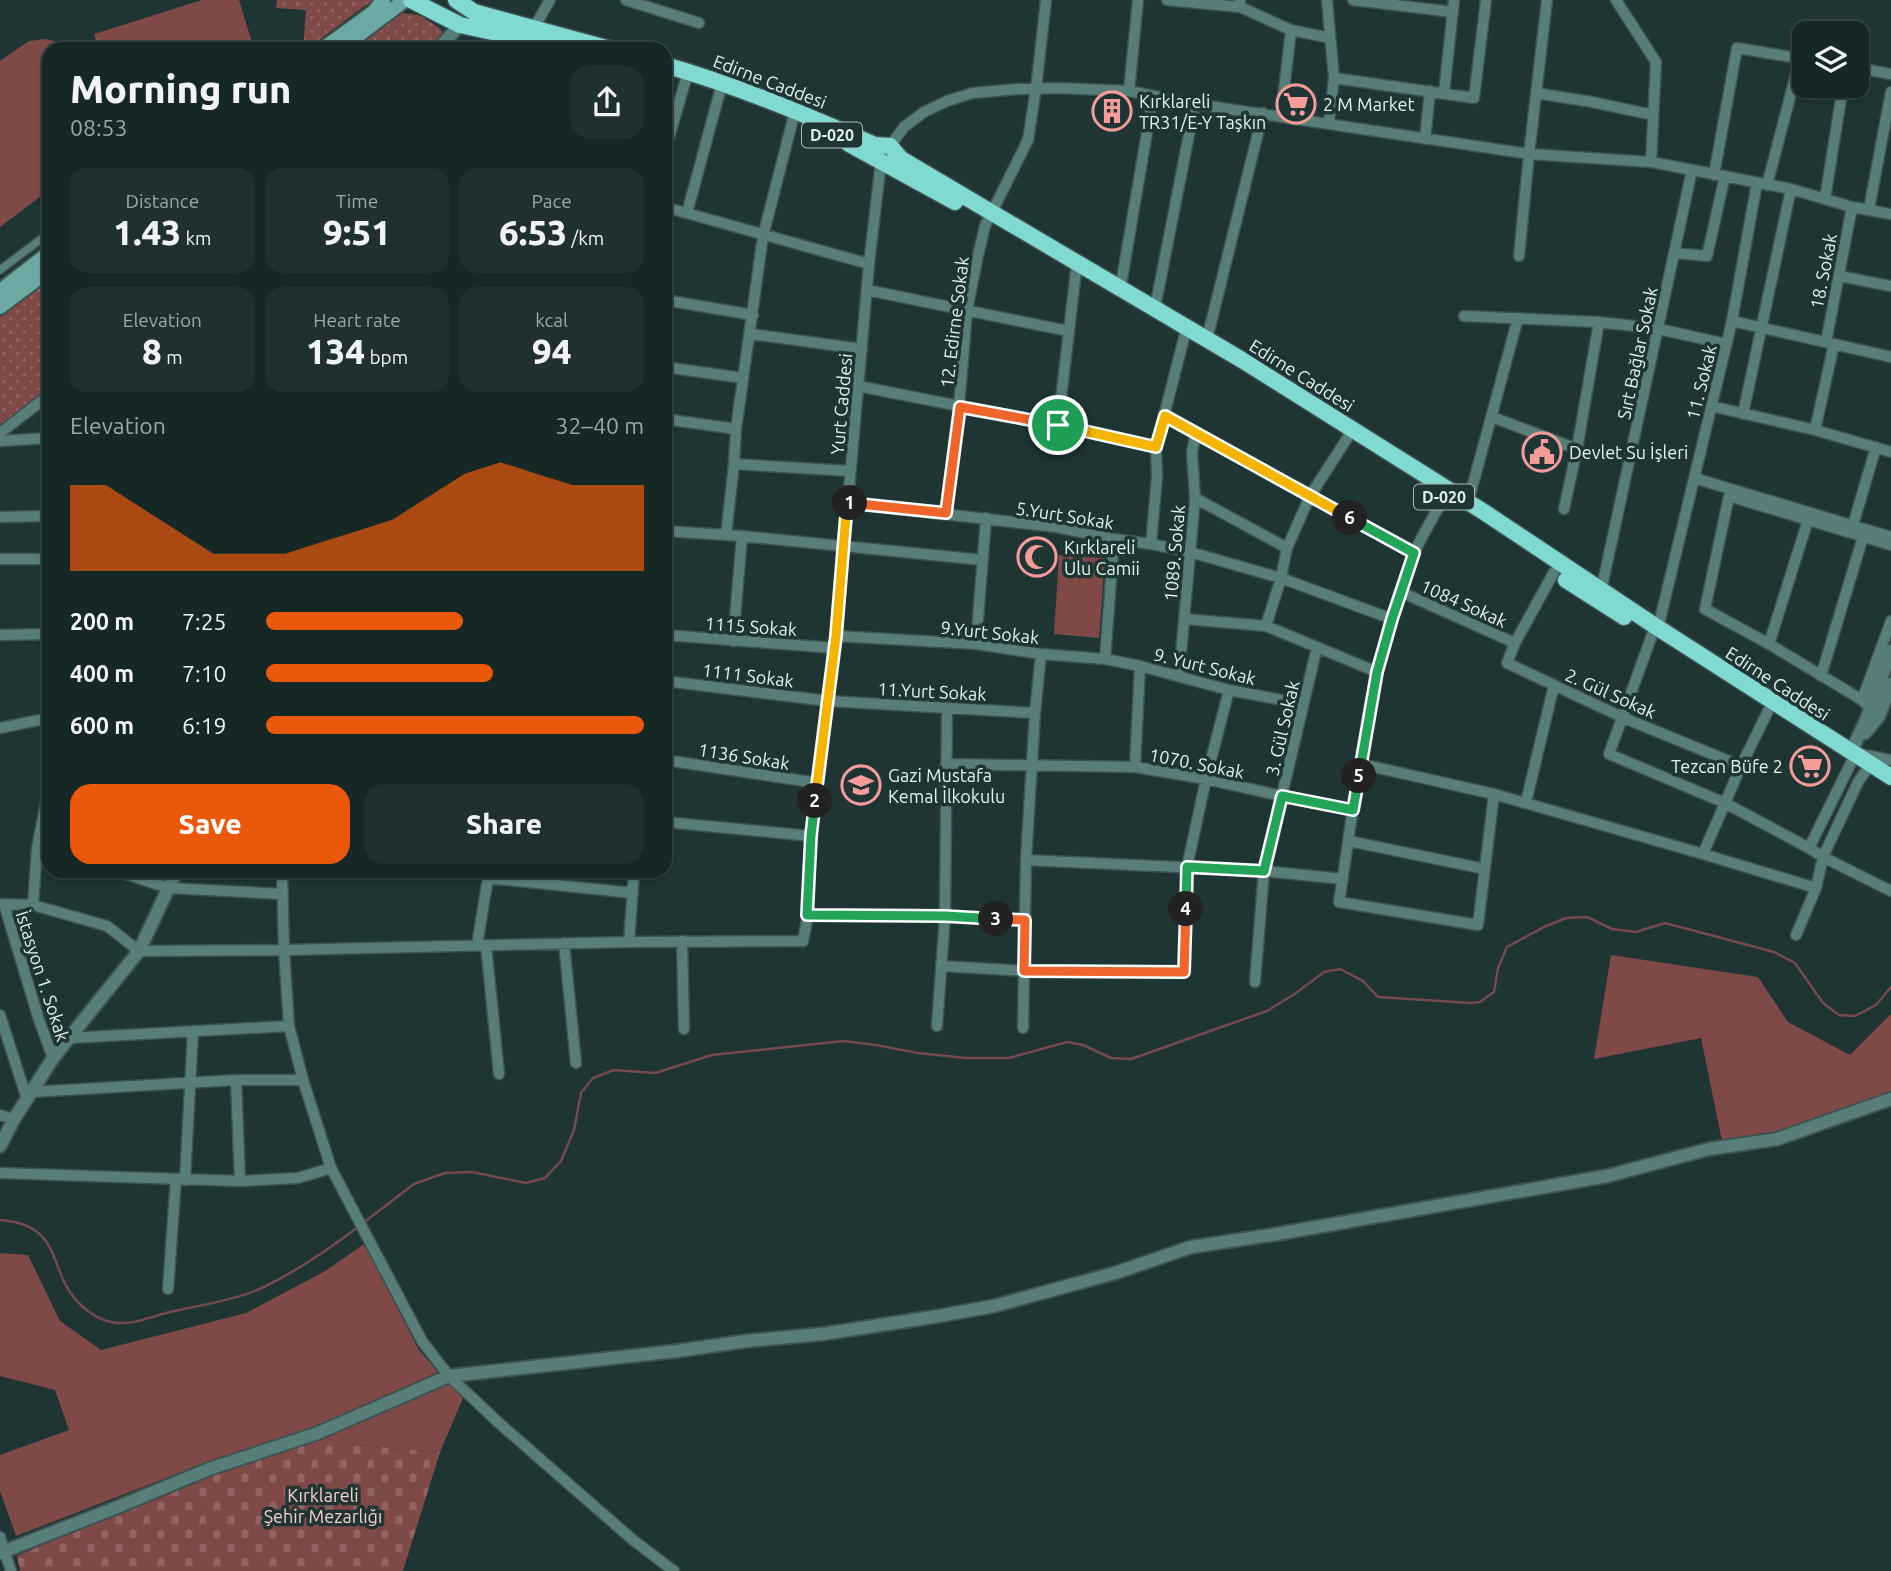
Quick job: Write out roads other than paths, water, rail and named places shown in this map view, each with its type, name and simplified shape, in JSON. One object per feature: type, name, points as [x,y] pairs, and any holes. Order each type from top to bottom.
[{"type":"highway","points":[[411,0],[452,37],[502,42]]},
{"type":"highway","points":[[456,0],[474,12],[586,42]]},
{"type":"highway","name":"Edirne Caddesi","points":[[672,67],[731,85],[885,154],[1118,291],[1444,498],[1554,572],[1891,777]]},
{"type":"highway","name":"Edirne Caddesi","points":[[672,75],[885,154]]},
{"type":"highway","name":"Edirne Caddesi","points":[[990,216],[1076,271],[1155,308],[1207,339],[1484,512],[1768,711],[1852,754],[1865,772],[1891,789]]},
{"type":"main road","points":[[333,42],[374,12],[383,0]]},
{"type":"main road","points":[[349,42],[405,0]]},
{"type":"main road","points":[[0,291],[42,258]]},
{"type":"main road","points":[[0,307],[42,275]]},
{"type":"street","points":[[534,27],[550,0]]},
{"type":"street","points":[[626,0],[699,23]]},
{"type":"street","name":"12. Edirne Sokak","points":[[946,513],[960,407],[967,311],[979,249],[985,226],[1028,140],[1037,89],[1046,0]]},
{"type":"street","points":[[1129,91],[1138,0]]},
{"type":"street","points":[[1167,0],[1240,3],[1291,30],[1330,38]]},
{"type":"street","points":[[1327,0],[1334,78],[1329,123]]},
{"type":"street","points":[[1353,0],[1453,12]]},
{"type":"street","points":[[1444,93],[1454,0]]},
{"type":"street","points":[[1334,78],[1474,98],[1486,0]]},
{"type":"street","points":[[1519,256],[1547,0]]},
{"type":"street","points":[[1616,0],[1656,62],[1651,162]]},
{"type":"street","points":[[1281,116],[1291,30]]},
{"type":"street","points":[[1675,253],[1707,256],[1737,48],[1792,57]]},
{"type":"street","points":[[1869,70],[1891,74]]},
{"type":"street","points":[[672,127],[686,79]]},
{"type":"street","points":[[885,154],[913,119],[947,101],[973,93],[1058,88],[1129,91],[1195,104],[1529,154],[1651,162],[1791,189],[1852,207],[1891,214]]},
{"type":"street","name":"11. Sokak","points":[[1725,803],[1609,754],[1655,632],[1732,321],[1762,184],[1792,90]]},
{"type":"street","points":[[687,213],[720,91]]},
{"type":"street","points":[[1425,139],[1430,91]]},
{"type":"street","points":[[1869,209],[1891,92]]},
{"type":"street","points":[[1536,93],[1653,115]]},
{"type":"street","points":[[1118,291],[1153,97]]},
{"type":"street","points":[[1825,199],[1841,98]]},
{"type":"street","points":[[1155,308],[1195,104]]},
{"type":"street","points":[[1207,339],[1263,113]]},
{"type":"street","points":[[726,536],[736,429],[764,236],[793,119]]},
{"type":"street","name":"Yurt Caddesi","points":[[681,941],[803,941],[811,836],[835,648],[869,264],[885,154]]},
{"type":"street","name":"Sırt Bağlar Sokak","points":[[1604,582],[1692,170]]},
{"type":"street","points":[[1743,414],[1791,189]]},
{"type":"street","name":"18. Sokak","points":[[1815,430],[1852,207]]},
{"type":"street","points":[[672,209],[869,264]]},
{"type":"street","points":[[0,270],[42,238]]},
{"type":"street","points":[[1058,425],[1076,271]]},
{"type":"street","points":[[1839,276],[1891,286]]},
{"type":"street","points":[[867,290],[1068,331]]},
{"type":"street","points":[[672,301],[752,315]]},
{"type":"street","points":[[1464,316],[1600,322],[1659,329],[1726,344]]},
{"type":"street","points":[[1470,495],[1518,318]]},
{"type":"street","points":[[1732,321],[1891,357]]},
{"type":"street","points":[[1564,509],[1600,322]]},
{"type":"street","points":[[751,334],[862,349]]},
{"type":"street","points":[[1151,544],[1157,477],[1156,447],[1185,334]]},
{"type":"street","points":[[672,368],[744,378]]},
{"type":"street","points":[[858,386],[1156,447]]},
{"type":"street","points":[[0,433],[42,400]]},
{"type":"street","points":[[1711,406],[1815,430],[1891,452]]},
{"type":"street","points":[[1165,416],[1414,553]]},
{"type":"street","points":[[1492,417],[1577,449]]},
{"type":"street","points":[[672,420],[736,429]]},
{"type":"street","name":"1089. Sokak","points":[[1179,676],[1195,498],[1192,452],[1196,432]]},
{"type":"street","points":[[1266,625],[1281,578],[1287,548],[1310,496],[1348,437]]},
{"type":"street","points":[[0,441],[42,438]]},
{"type":"street","points":[[1853,525],[1876,447]]},
{"type":"street","points":[[734,464],[850,471]]},
{"type":"street","points":[[1694,478],[1891,537]]},
{"type":"street","points":[[1866,704],[1769,643],[1705,609],[1729,496],[1891,545]]},
{"type":"street","points":[[1195,498],[1287,548]]},
{"type":"street","points":[[1444,498],[1414,553],[1377,672],[1339,902],[1478,925],[1494,794]]},
{"type":"street","name":"5.Yurt Sokak","points":[[847,503],[1056,527],[1190,552],[1281,578],[1392,619]]},
{"type":"street","points":[[0,517],[42,516]]},
{"type":"street","points":[[976,644],[986,519]]},
{"type":"street","points":[[1769,643],[1808,520]]},
{"type":"street","points":[[672,532],[983,560]]},
{"type":"street","points":[[733,641],[742,536]]},
{"type":"street","points":[[1821,676],[1863,537]]},
{"type":"street","points":[[1105,659],[1114,539]]},
{"type":"street","points":[[0,559],[42,559]]},
{"type":"street","points":[[1515,643],[1554,572]]},
{"type":"street","name":"1084 Sokak","points":[[1401,592],[1515,643]]},
{"type":"street","points":[[1185,619],[1266,625],[1377,672]]},
{"type":"street","points":[[1809,848],[1852,754],[1891,621]]},
{"type":"street","points":[[0,635],[42,634]]},
{"type":"street","name":"1115 Sokak","points":[[672,636],[835,648]]},
{"type":"street","name":"9.Yurt Sokak","points":[[836,636],[976,644],[1041,654],[1105,659],[1140,666]]},
{"type":"street","name":"2. Gül Sokak","points":[[1515,643],[1507,663],[1622,717],[1741,766]]},
{"type":"street","name":"3. Gül Sokak","points":[[1255,982],[1264,871],[1317,648]]},
{"type":"street","points":[[1866,704],[1891,650]]},
{"type":"street","points":[[1023,1028],[1026,859],[1041,654]]},
{"type":"street","points":[[1135,767],[1140,666]]},
{"type":"street","name":"9. Yurt Sokak","points":[[1140,666],[1230,690],[1303,704]]},
{"type":"street","name":"1111 Sokak","points":[[672,682],[828,701]]},
{"type":"street","points":[[1852,754],[1879,716],[1891,684]]},
{"type":"street","points":[[1526,802],[1554,685]]},
{"type":"street","points":[[941,966],[1024,971],[1184,972],[1187,867],[1206,779],[1230,690]]},
{"type":"street","name":"11.Yurt Sokak","points":[[828,701],[1035,713]]},
{"type":"street","points":[[937,1026],[945,916],[947,708]]},
{"type":"street","points":[[1703,853],[1768,711]]},
{"type":"street","points":[[0,727],[42,719]]},
{"type":"street","points":[[1852,754],[1891,760]]},
{"type":"street","name":"1136 Sokak","points":[[672,761],[817,783]]},
{"type":"street","name":"1070. Sokak","points":[[946,764],[1135,767],[1353,810]]},
{"type":"street","points":[[1361,764],[1526,802],[1816,888]]},
{"type":"street","points":[[1796,935],[1816,888],[1823,857],[1865,772]]},
{"type":"street","points":[[1725,803],[1891,891]]},
{"type":"street","points":[[33,905],[37,848],[42,823]]},
{"type":"street","points":[[672,823],[811,836]]},
{"type":"street","points":[[1349,841],[1485,869]]},
{"type":"street","points":[[37,848],[42,849]]},
{"type":"street","points":[[1026,859],[1264,871],[1343,879]]},
{"type":"street","points":[[138,878],[168,888],[283,894]]},
{"type":"street","points":[[0,1146],[53,1058],[139,951],[173,878]]},
{"type":"street","points":[[282,878],[289,1026],[303,1080],[331,1168],[422,1341],[449,1376],[555,1473],[674,1571]]},
{"type":"street","points":[[488,878],[481,945],[499,1074]]},
{"type":"street","points":[[512,878],[633,893]]},
{"type":"street","points":[[629,942],[634,878]]},
{"type":"street","points":[[2,904],[33,905],[107,926],[139,951],[681,941],[684,1029]]},
{"type":"street","name":"İstasyon 1. Sokak","points":[[2,904],[53,1058]]},
{"type":"street","points":[[807,915],[945,916],[1025,920]]},
{"type":"street","points":[[564,943],[576,1062]]},
{"type":"street","points":[[0,1015],[29,1096]]},
{"type":"street","points":[[70,1038],[289,1026]]},
{"type":"street","points":[[168,1289],[181,1180],[193,1031]]},
{"type":"street","points":[[29,1096],[236,1080],[303,1080]]},
{"type":"street","points":[[236,1080],[240,1181]]},
{"type":"street","points":[[3,1553],[209,1469],[318,1433],[449,1376],[822,1334],[994,1306],[1115,1273],[1192,1247],[1607,1176],[1709,1149],[1777,1139],[1891,1100]]},
{"type":"street","points":[[0,1115],[14,1119]]},
{"type":"street","points":[[0,1172],[240,1181],[298,1178],[331,1168]]},
{"type":"street","points":[[0,1537],[11,1571]]},
{"type":"waterway","points":[[363,1223],[414,1184],[445,1173],[472,1172],[526,1183],[545,1178],[561,1161],[574,1130],[581,1093],[593,1078],[614,1070],[655,1073],[712,1055],[843,1041],[966,1058],[1009,1058],[1067,1042],[1083,1045],[1111,1058],[1131,1059],[1267,1011],[1324,972],[1340,969],[1363,981],[1378,997],[1480,1002],[1494,992],[1498,968],[1507,947],[1566,918],[1587,917],[1612,929],[1636,932],[1665,923],[1774,952],[1795,963],[1823,1003],[1839,1015],[1855,1016],[1876,1005],[1891,987]]},
{"type":"waterway","points":[[0,1220],[21,1224],[36,1231],[46,1241],[63,1279],[82,1306],[102,1319],[119,1323],[135,1322],[253,1292],[301,1267],[358,1227]]},
{"type":"place","name":"2 M Market","points":[[1296,104]]},
{"type":"place","name":"Kırklareli TR31/E-Y Taşkın","points":[[1112,111]]},
{"type":"place","name":"Devlet Su İşleri","points":[[1542,452]]},
{"type":"place","name":"Kırklareli Ulu Camii","points":[[1037,557]]},
{"type":"place","name":"Tezcan Büfe 2","points":[[1810,766]]},
{"type":"place","name":"Gazi Mustafa Kemal İlkokulu","points":[[861,785]]},
{"type":"park label","name":"Kırklareli Şehir Mezarlığı","points":[[323,1505]]}]
